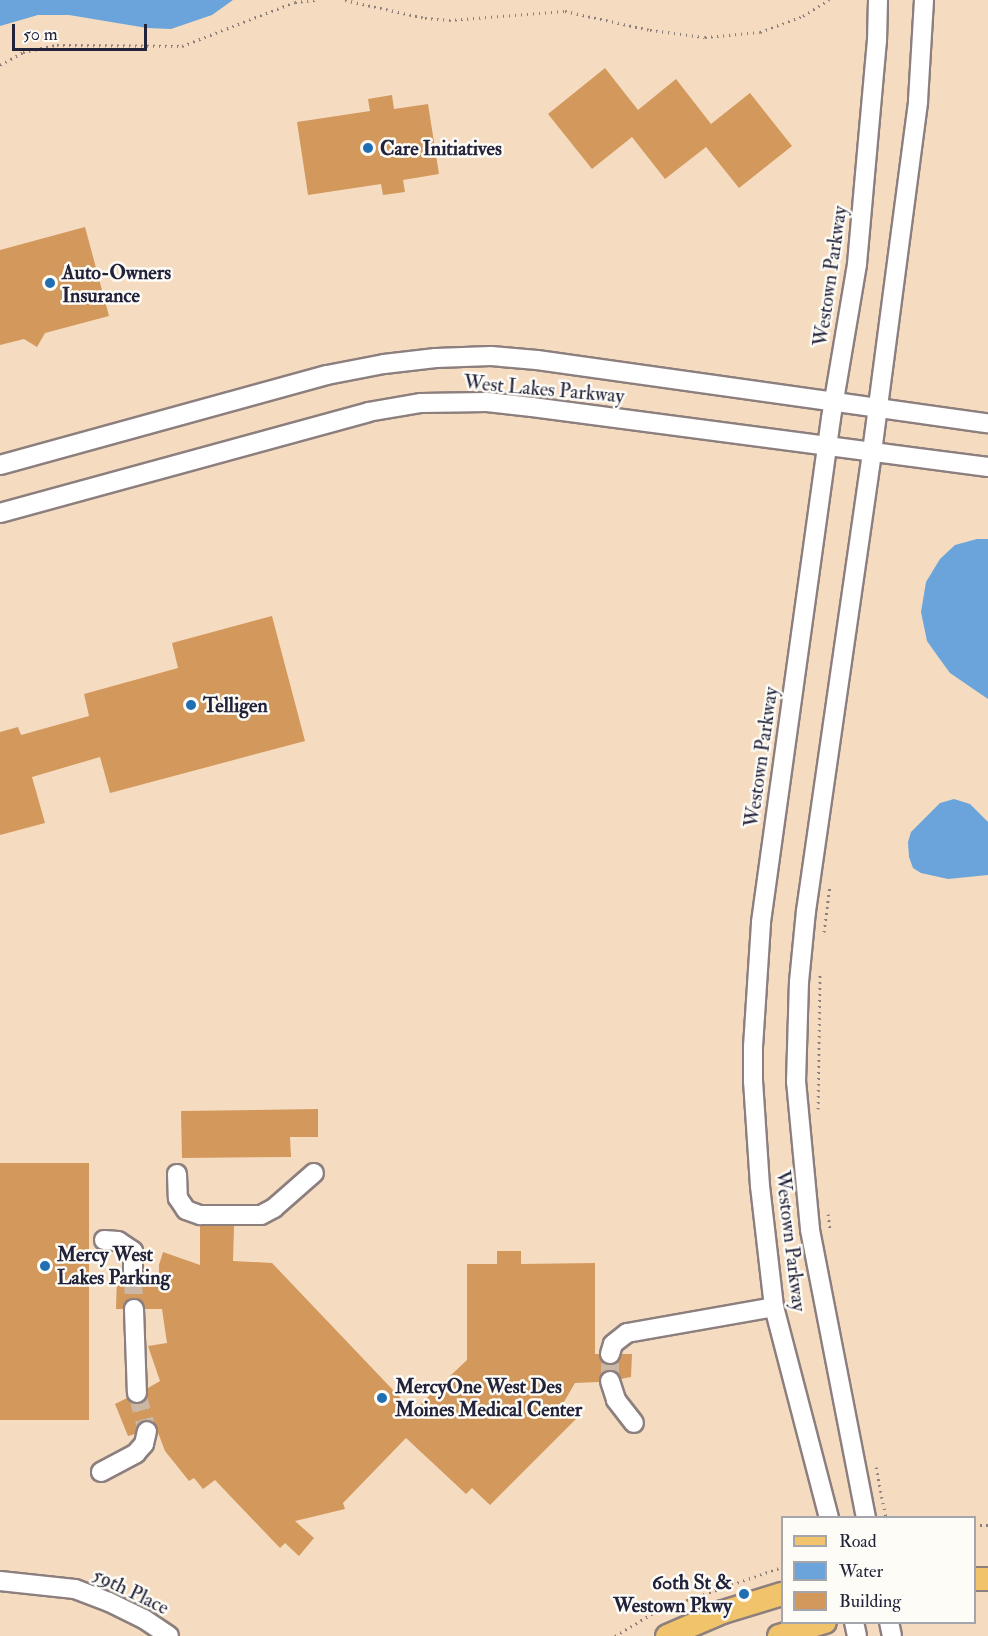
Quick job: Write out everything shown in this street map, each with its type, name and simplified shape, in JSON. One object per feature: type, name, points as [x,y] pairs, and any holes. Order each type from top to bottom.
[{"type":"main road","points":[[667,1636],[723,1612],[781,1595]]},
{"type":"main road","points":[[779,1636],[821,1624]]},
{"type":"street","name":"Westown Parkway","points":[[828,1516],[774,1307],[758,1151],[753,1081],[754,1035],[761,922],[827,445],[857,264],[879,0]]},
{"type":"street","name":"Westown Parkway","points":[[866,1516],[810,1229],[796,1082],[799,982],[806,911],[872,452],[876,407],[918,101],[924,0]]},
{"type":"street","name":"West Lakes Parkway","points":[[0,465],[327,375],[384,364],[436,358],[491,356],[537,360],[988,423]]},
{"type":"street","name":"West Lakes Parkway","points":[[0,513],[368,411],[421,403],[487,402],[532,407],[988,467]]},
{"type":"street","points":[[177,1174],[178,1198],[186,1210],[200,1215],[261,1215],[274,1208],[314,1173]]},
{"type":"street","points":[[104,1240],[118,1241],[134,1251],[134,1276]]},
{"type":"street","points":[[610,1354],[613,1344],[627,1333],[774,1307]]},
{"type":"street","points":[[134,1309],[137,1393]]},
{"type":"street","points":[[610,1381],[616,1400],[634,1423]]},
{"type":"street","points":[[101,1472],[136,1453],[144,1444],[147,1431]]},
{"type":"street","name":"59th Place","points":[[0,1581],[75,1589],[144,1619],[169,1636]]},
{"type":"path","points":[[0,65],[23,52],[57,45],[182,46],[295,2],[315,0]]},
{"type":"path","points":[[345,0],[425,18],[448,20],[565,11],[650,30],[705,37],[760,32],[803,16],[829,0]]},
{"type":"path","points":[[823,942],[831,874]]},
{"type":"path","points":[[818,1113],[820,964]]},
{"type":"path","points":[[827,1202],[831,1236]]},
{"type":"path","points":[[875,1459],[886,1516]]},
{"type":"path","points":[[615,1636],[658,1610],[781,1568]]},
{"type":"water","points":[[0,0],[233,0],[212,15],[171,29],[147,28],[69,15],[38,15],[0,26]]},
{"type":"water","points":[[977,539],[988,539],[988,699],[950,673],[927,641],[921,612],[926,582],[940,559],[955,545]]},
{"type":"water","points":[[954,799],[970,804],[988,822],[988,875],[948,879],[921,873],[913,868],[909,857],[908,842],[911,832],[940,803]]},
{"type":"building","points":[[605,68],[638,110],[676,79],[711,124],[750,93],[792,146],[739,188],[706,147],[665,179],[632,137],[592,169],[548,114]]},
{"type":"building","name":"Care Initiatives","points":[[392,95],[394,109],[428,104],[439,174],[403,180],[405,192],[383,195],[381,184],[308,195],[297,122],[370,111],[368,99]]},
{"type":"building","name":"Auto-Owners Insurance","points":[[85,227],[109,316],[45,333],[37,347],[24,339],[0,345],[0,250]]},
{"type":"building","name":"Telligen","points":[[272,616],[305,741],[110,793],[100,757],[32,777],[45,823],[0,835],[0,732],[18,727],[21,735],[89,716],[84,694],[178,668],[172,643]]},
{"type":"building","points":[[318,1109],[318,1137],[290,1137],[291,1157],[182,1158],[181,1111]]},
{"type":"building","name":"Mercy West Lakes Parking","points":[[0,1163],[89,1163],[89,1420],[0,1420]]},
{"type":"building","points":[[200,1226],[234,1226],[233,1261],[272,1263],[413,1411],[467,1360],[467,1264],[497,1264],[497,1251],[521,1251],[521,1264],[595,1263],[595,1354],[599,1354],[602,1362],[612,1365],[618,1362],[622,1354],[632,1354],[631,1377],[621,1379],[617,1372],[607,1370],[601,1374],[599,1382],[575,1383],[561,1407],[576,1419],[490,1505],[472,1488],[466,1494],[406,1438],[343,1503],[345,1509],[295,1521],[314,1538],[299,1556],[285,1543],[280,1548],[215,1480],[203,1489],[194,1478],[189,1481],[165,1451],[154,1422],[143,1420],[138,1424],[135,1434],[128,1436],[115,1404],[127,1398],[137,1404],[147,1399],[148,1388],[160,1381],[148,1346],[167,1343],[162,1309],[145,1309],[143,1303],[134,1298],[128,1300],[123,1309],[116,1309],[117,1276],[122,1276],[124,1282],[132,1287],[139,1285],[144,1277],[159,1277],[159,1265],[163,1252],[200,1265]]},
{"type":"tunnel","points":[[133,1276],[134,1309]]},
{"type":"tunnel","points":[[610,1354],[610,1381]]},
{"type":"tunnel","points":[[137,1393],[147,1431]]},
{"type":"place","name":"Care Initiatives","points":[[368,148]]},
{"type":"place","name":"Auto-Owners Insurance","points":[[50,283]]},
{"type":"place","name":"Telligen","points":[[191,705]]},
{"type":"place","name":"Mercy West Lakes Parking","points":[[45,1266]]},
{"type":"place","name":"MercyOne West Des Moines Medical Center","points":[[382,1398]]},
{"type":"place","name":"60th St & Westown Pkwy","points":[[744,1594]]}]
